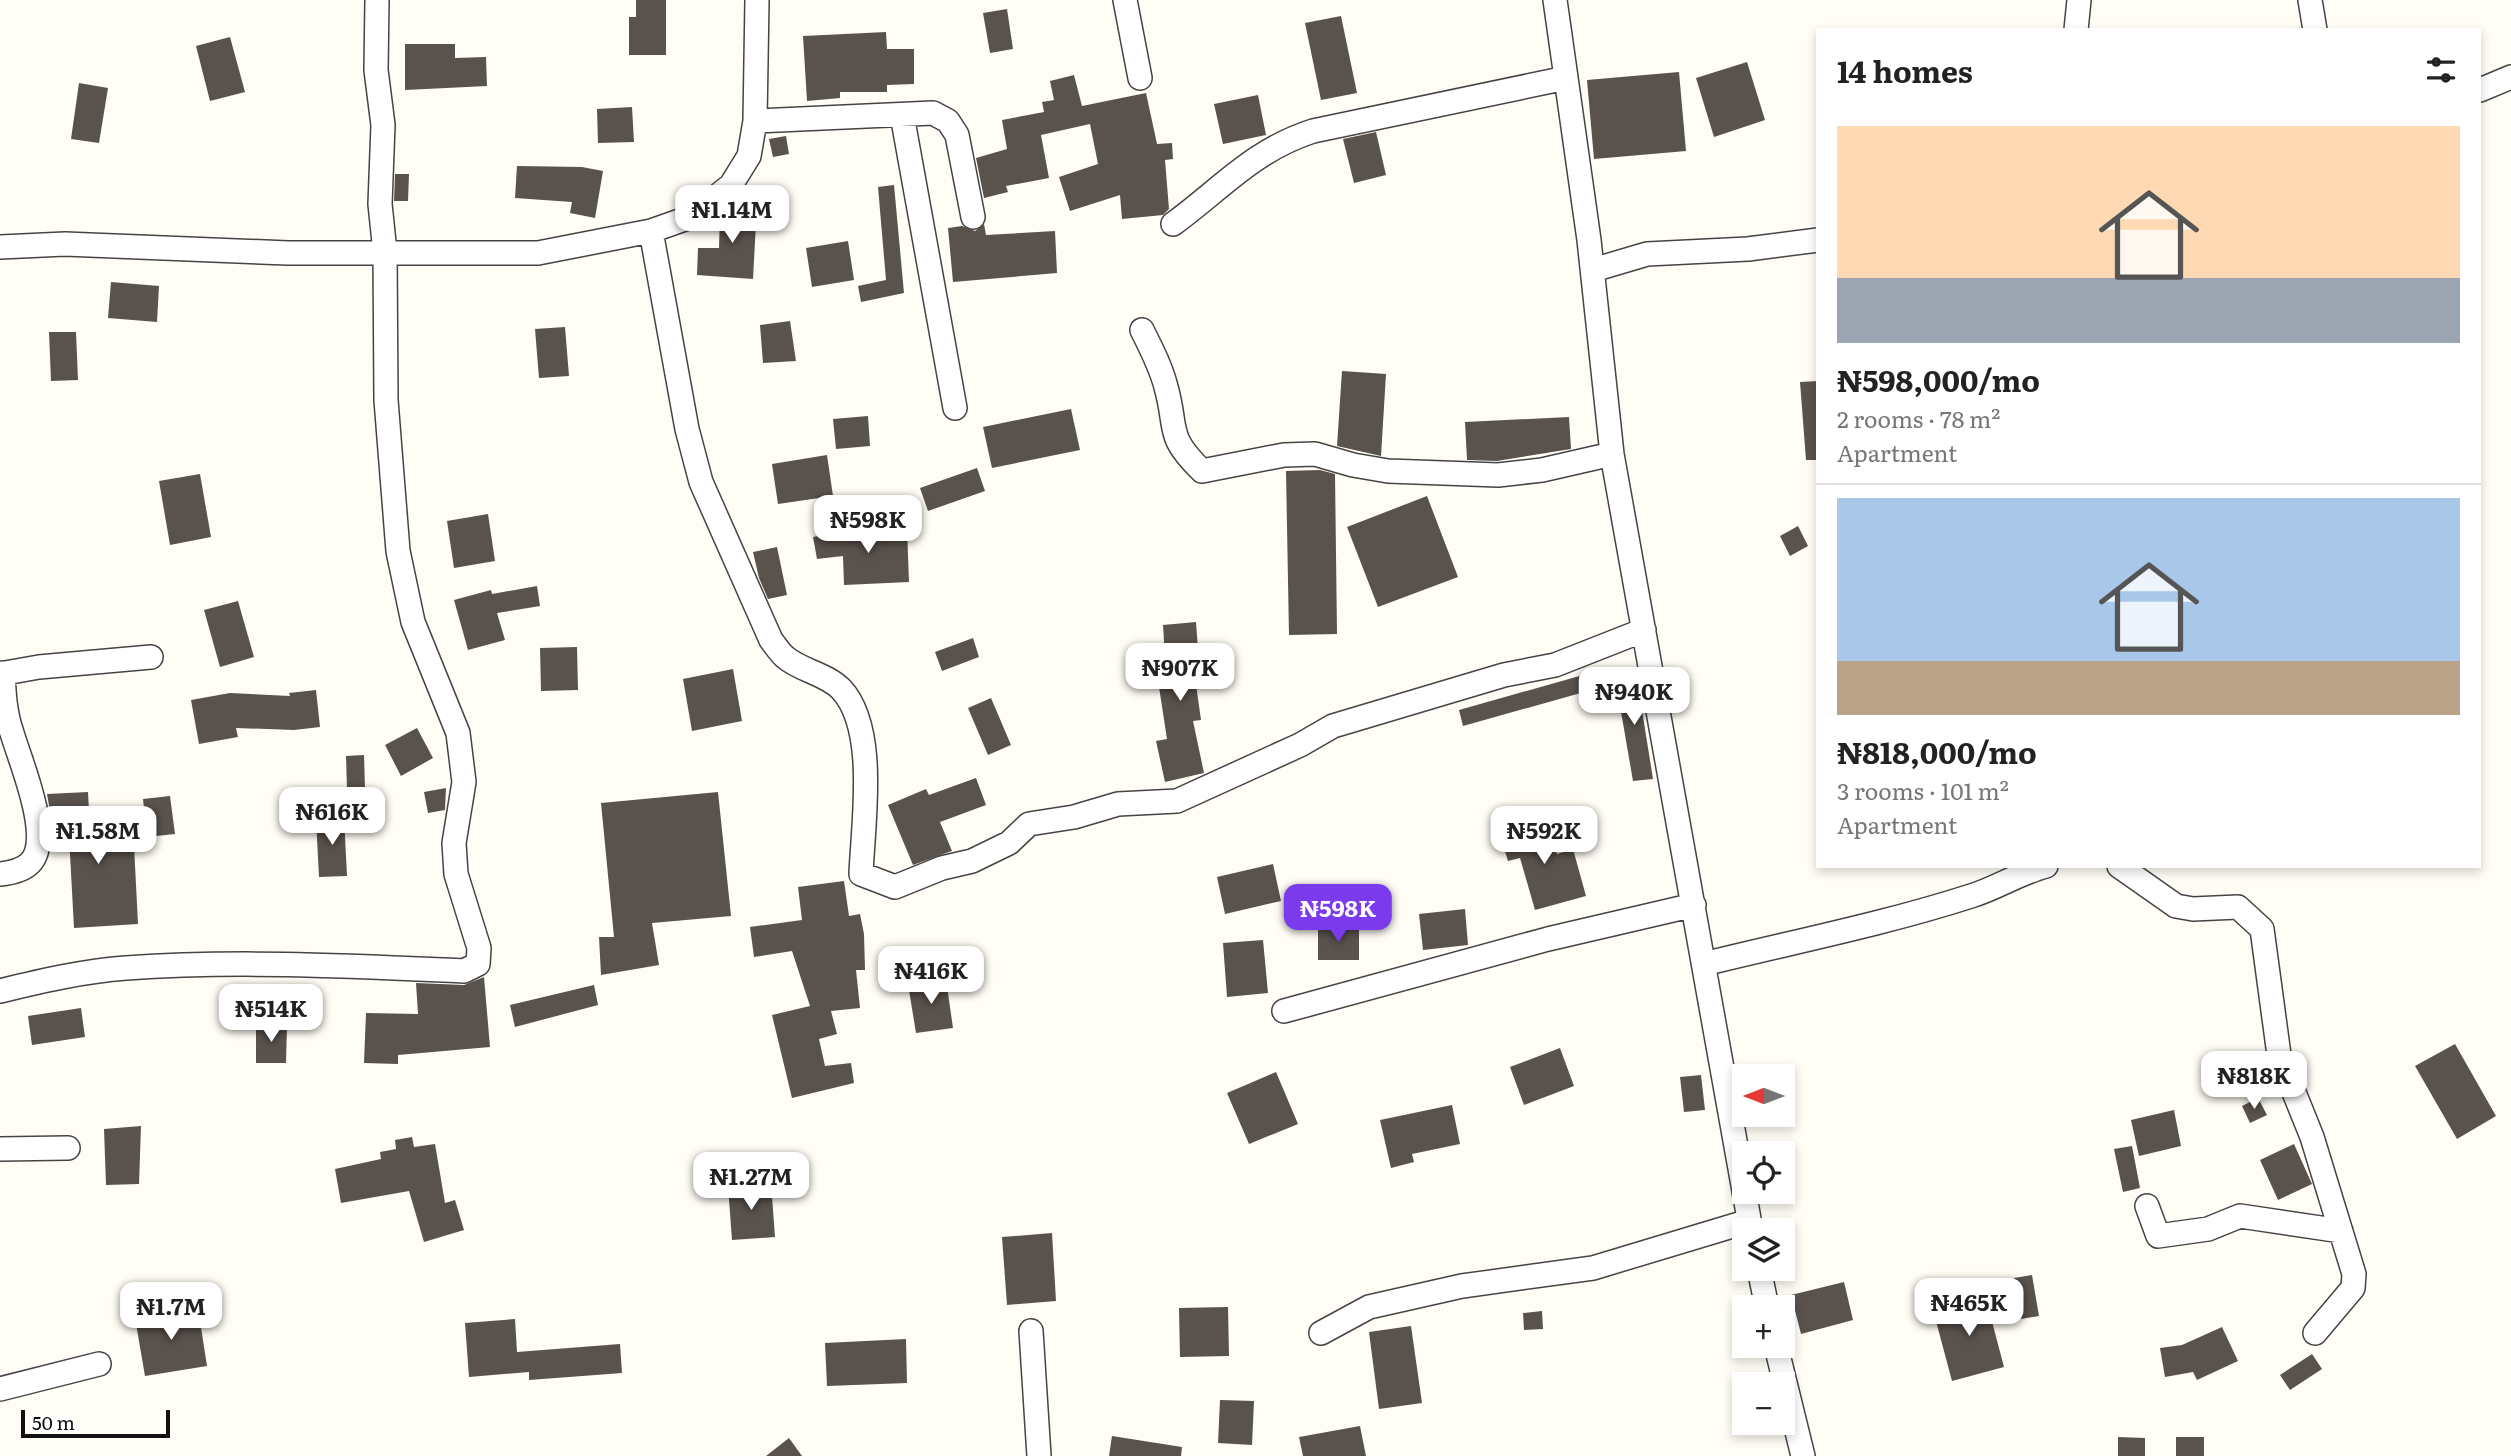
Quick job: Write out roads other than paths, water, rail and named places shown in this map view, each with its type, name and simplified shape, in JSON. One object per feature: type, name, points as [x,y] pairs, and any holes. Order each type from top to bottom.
[{"type":"street","points":[[0,991],[56,978],[126,968],[323,964],[464,971],[478,964],[479,948],[456,874],[454,844],[464,782],[458,733],[413,622],[398,551],[386,400],[385,252],[380,204],[383,125],[376,70],[377,0]]},
{"type":"street","points":[[0,247],[65,244],[288,253],[538,253],[651,231],[685,219],[731,185],[749,156],[755,121],[757,0]]},
{"type":"street","points":[[1125,0],[1140,78]]},
{"type":"street","points":[[1555,0],[1593,270],[1612,454],[1749,1218]]},
{"type":"street","points":[[2076,28],[2080,0]]},
{"type":"street","points":[[2310,0],[2315,28]]},
{"type":"street","points":[[2481,90],[2511,77]]},
{"type":"street","points":[[1173,224],[1259,154],[1289,139],[1313,131],[1566,78]]},
{"type":"street","points":[[755,121],[933,113],[948,121],[957,135],[973,217]]},
{"type":"street","points":[[902,115],[955,408]]},
{"type":"street","points":[[651,231],[687,429],[701,482],[771,640],[786,658],[822,674],[842,690],[857,716],[865,756],[861,874],[895,887],[942,868],[972,861],[1009,843],[1029,824],[1074,817],[1118,804],[1177,801],[1300,745],[1333,726],[1504,675],[1555,665],[1644,630]]},
{"type":"street","points":[[1593,270],[1647,254],[1748,249],[1816,240]]},
{"type":"street","points":[[1142,330],[1167,389],[1171,424],[1181,450],[1202,471],[1284,455],[1315,454],[1353,466],[1388,471],[1498,475],[1542,470],[1612,454]]},
{"type":"street","points":[[0,874],[15,872],[31,863],[39,842],[30,785],[5,706],[1,674],[151,657]]},
{"type":"street","points":[[1704,964],[1926,909],[1974,895],[2038,868]]},
{"type":"street","points":[[2122,868],[2176,906],[2193,909],[2238,907],[2262,929],[2279,1055],[2312,1137],[2354,1274],[2353,1289],[2315,1333]]},
{"type":"street","points":[[1284,1011],[1548,939],[1693,905]]},
{"type":"street","points":[[0,1149],[68,1148]]},
{"type":"street","points":[[2147,1206],[2158,1236],[2208,1229],[2240,1216],[2341,1231]]},
{"type":"street","points":[[1321,1333],[1369,1307],[1462,1286],[1593,1268],[1732,1230]]},
{"type":"street","points":[[1031,1331],[1039,1456]]},
{"type":"street","points":[[1779,1358],[1803,1456]]},
{"type":"street","points":[[0,1389],[99,1364]]}]
